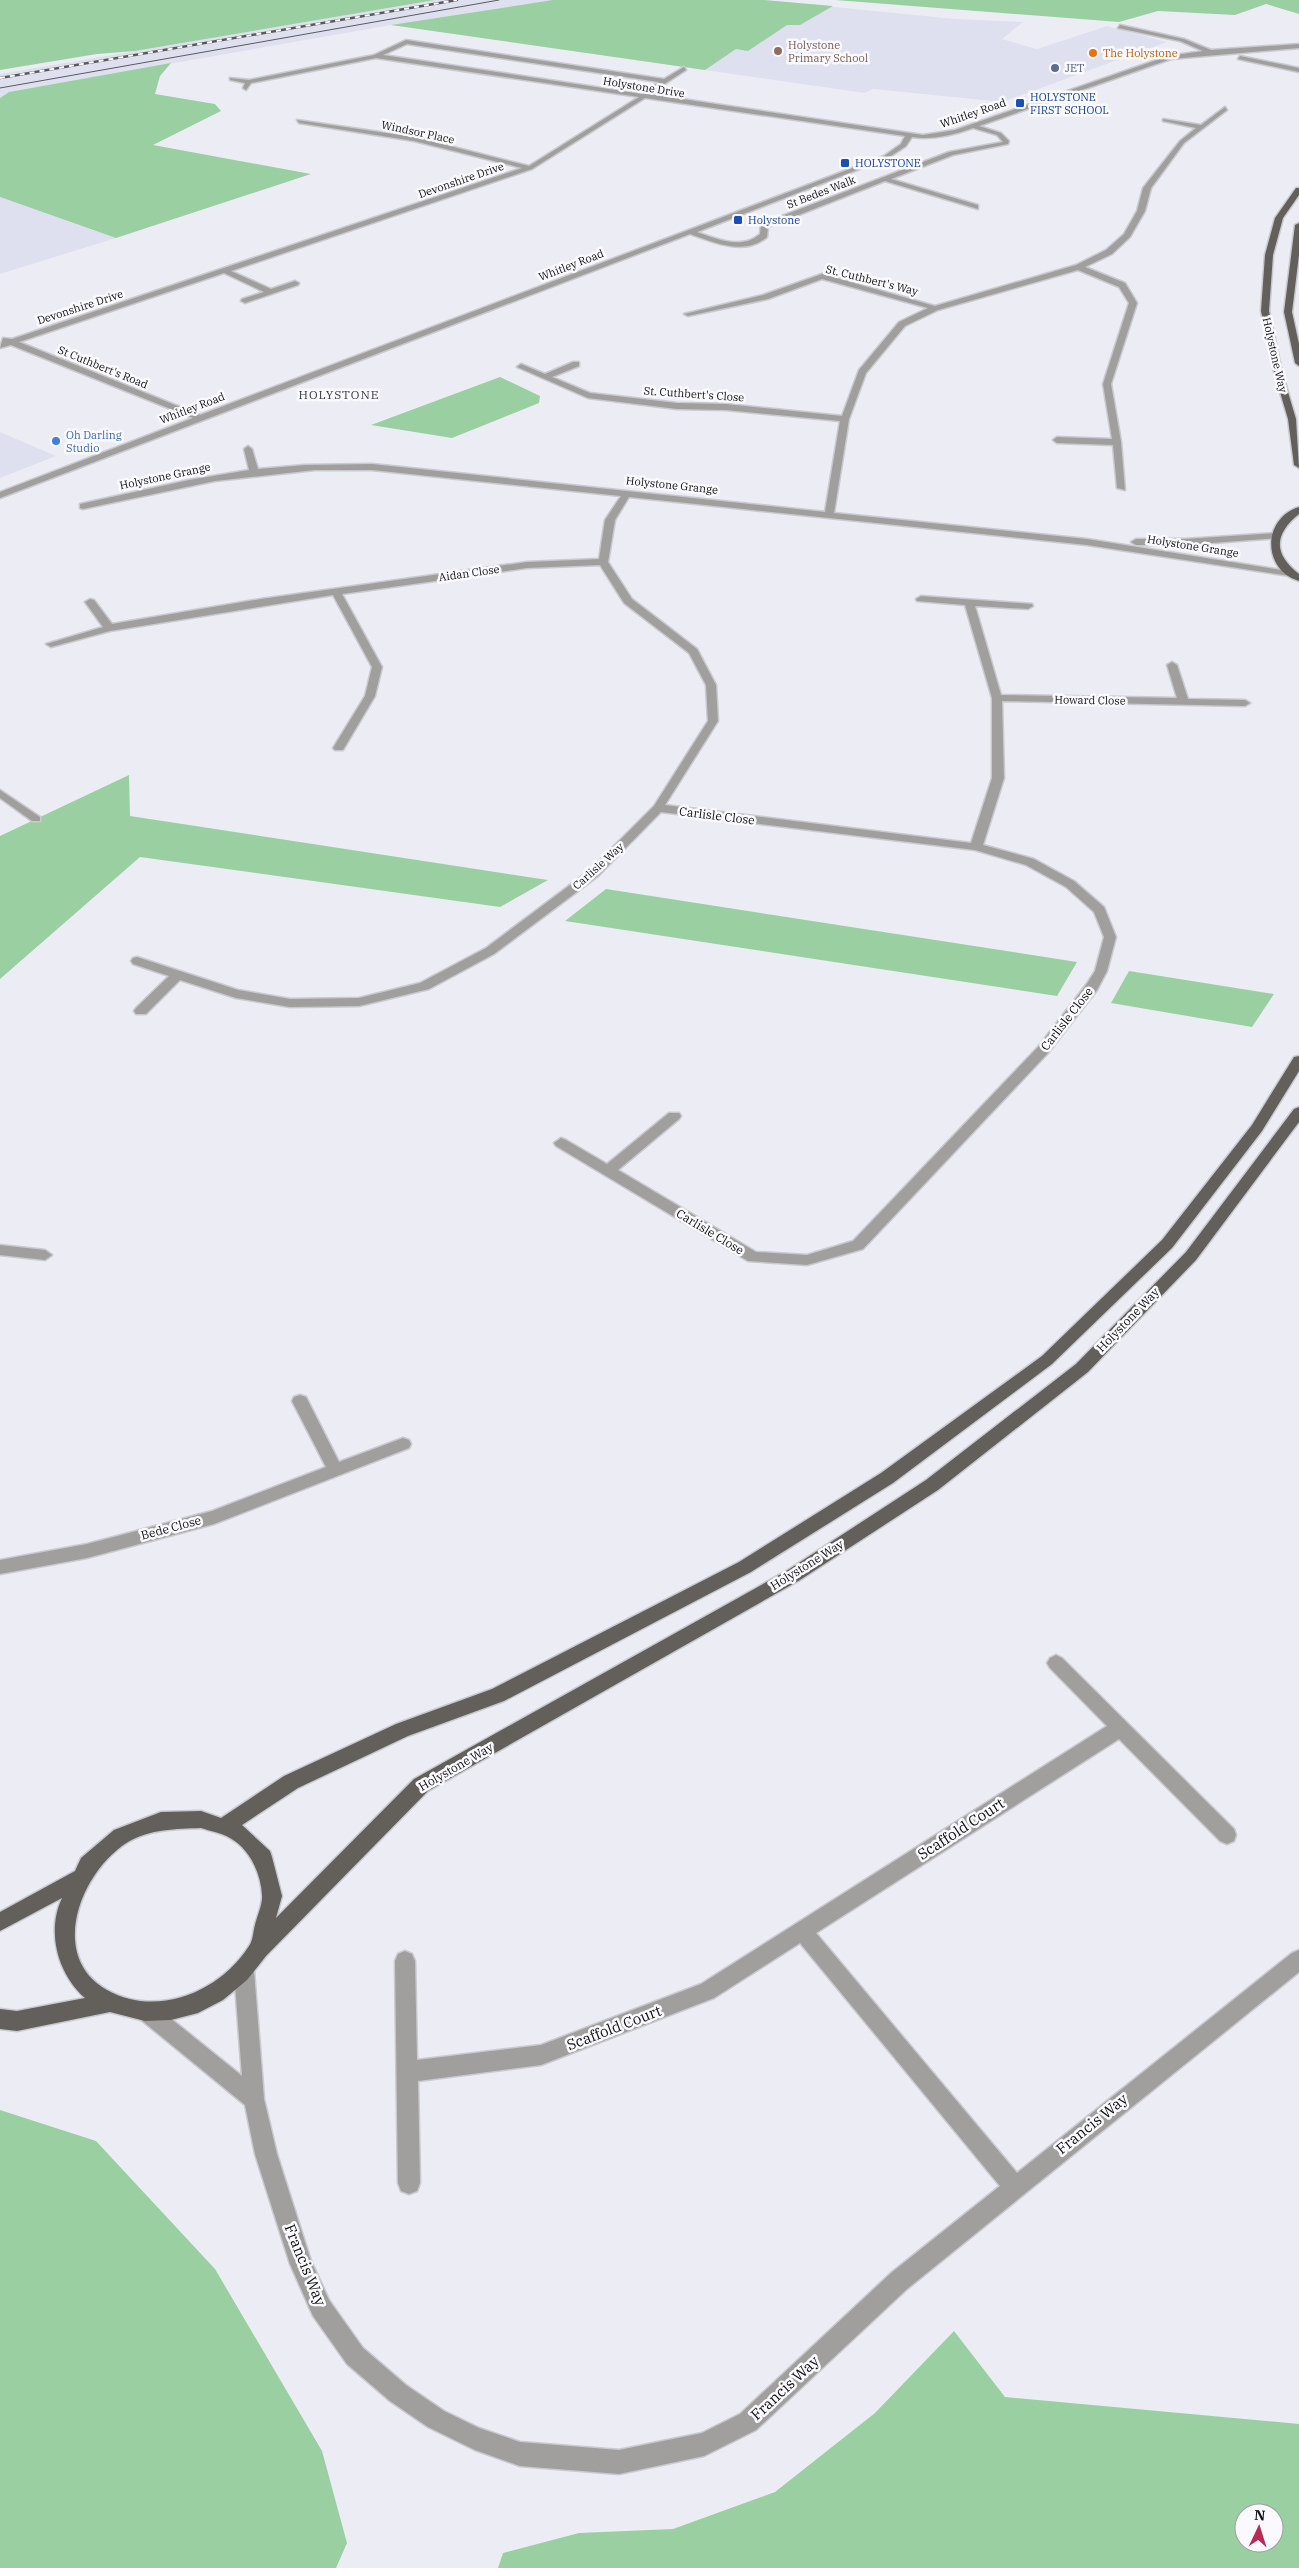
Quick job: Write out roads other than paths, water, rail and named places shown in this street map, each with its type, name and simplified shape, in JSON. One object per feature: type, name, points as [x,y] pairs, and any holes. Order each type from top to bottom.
[{"type":"main road","name":"Holystone Way","points":[[1299,190],[1279,218],[1268,255],[1265,311],[1278,372],[1292,419],[1299,465]]},
{"type":"main road","name":"Holystone Way","points":[[1299,225],[1295,278],[1288,312],[1299,363]]},
{"type":"main road","points":[[1296,577],[1278,555],[1275,536],[1285,521],[1299,510]]},
{"type":"main road","name":"Holystone Way","points":[[226,1825],[291,1782],[402,1730],[498,1695],[745,1568],[888,1478],[1048,1360],[1168,1244],[1257,1128],[1299,1060]]},
{"type":"main road","name":"Holystone Way","points":[[260,1949],[270,1925],[274,1899],[270,1876],[261,1854],[246,1838],[226,1825],[201,1818],[174,1818],[146,1824],[120,1837],[97,1856],[79,1879],[68,1907],[65,1936],[70,1963],[86,1986],[108,2003],[126,2010],[147,2012],[173,2011],[199,2002],[223,1989],[244,1971],[260,1949],[421,1785],[794,1575],[932,1485],[1082,1368],[1191,1256],[1299,1112]]},
{"type":"main road","name":"Holystone Way","points":[[0,1922],[79,1879]]},
{"type":"main road","name":"Holystone Way","points":[[0,2019],[17,2021],[108,2003]]},
{"type":"street","points":[[1120,26],[1182,40],[1210,52]]},
{"type":"street","name":"Holystone Drive","points":[[232,79],[247,85],[376,56],[406,42],[664,81]]},
{"type":"street","name":"Whitley Road","points":[[0,494],[886,157],[904,145],[909,136],[945,135],[1170,57],[1210,52],[1299,46]]},
{"type":"street","name":"Holystone Drive","points":[[376,56],[909,136]]},
{"type":"street","name":"Whitley Road","points":[[1147,64],[1189,58],[1228,57],[1264,61],[1299,70]]},
{"type":"street","name":"Devonshire Drive","points":[[0,346],[530,168],[684,69]]},
{"type":"street","name":"St. Cuthbert's Way","points":[[829,515],[845,419],[862,372],[902,324],[935,308],[1079,267],[1109,252],[1127,235],[1140,211],[1147,188],[1182,142],[1226,109]]},
{"type":"street","name":"Windsor Place","points":[[310,115],[297,123],[414,139],[530,168]]},
{"type":"street","points":[[1165,120],[1203,127]]},
{"type":"street","name":"St Bedes Walk","points":[[691,232],[720,242],[750,243],[760,240],[764,235],[764,226],[884,179],[952,153],[1006,143],[1006,140],[999,134],[972,126]]},
{"type":"street","points":[[884,179],[975,207]]},
{"type":"street","points":[[1079,267],[1122,285],[1133,303],[1107,384],[1118,442],[1122,488]]},
{"type":"street","points":[[225,271],[271,292]]},
{"type":"street","name":"St. Cuthbert's Way","points":[[688,314],[765,297],[822,276],[935,308]]},
{"type":"street","points":[[245,300],[295,284]]},
{"type":"street","name":"St Cuthbert's Road","points":[[0,338],[199,418]]},
{"type":"street","points":[[545,377],[576,364]]},
{"type":"street","name":"St. Cuthbert's Close","points":[[521,367],[588,395],[677,406],[726,407],[845,419]]},
{"type":"street","points":[[1058,440],[1118,442]]},
{"type":"street","points":[[248,449],[254,473]]},
{"type":"street","name":"Holystone Grange","points":[[82,506],[165,487],[254,473],[296,468],[372,467],[627,492],[1087,542],[1296,577]]},
{"type":"street","points":[[603,562],[610,520],[627,492]]},
{"type":"street","name":"Holystone Grange","points":[[1087,542],[1185,542],[1275,536]]},
{"type":"street","name":"Aidan Close","points":[[51,644],[109,628],[336,592],[527,565],[603,562]]},
{"type":"street","name":"Carlisle Way","points":[[137,961],[236,994],[290,1003],[359,1002],[424,986],[490,952],[594,873],[658,808],[713,721],[711,685],[692,650],[628,601],[603,562]]},
{"type":"street","points":[[336,592],[377,667],[370,696],[340,748]]},
{"type":"street","points":[[921,600],[1028,606]]},
{"type":"street","points":[[90,602],[109,628]]},
{"type":"street","points":[[969,602],[997,698],[998,778],[976,847]]},
{"type":"street","points":[[1172,665],[1184,702]]},
{"type":"street","name":"Howard Close","points":[[997,698],[1245,703]]},
{"type":"street","points":[[0,793],[36,819]]},
{"type":"street","name":"Carlisle Close","points":[[561,1143],[753,1256],[807,1260],[858,1245],[1043,1050],[1092,987],[1101,971],[1110,937],[1100,910],[1070,884],[1030,862],[976,847],[658,808]]},
{"type":"street","points":[[141,1011],[178,974]]},
{"type":"street","points":[[608,1171],[674,1116]]},
{"type":"street","points":[[0,1250],[44,1255]]},
{"type":"street","points":[[300,1401],[336,1471]]},
{"type":"street","name":"Bede Close","points":[[0,1567],[87,1551],[214,1517],[403,1444]]},
{"type":"street","points":[[1056,1663],[1227,1835]]},
{"type":"street","name":"Scaffold Court","points":[[407,2072],[540,2056],[707,1991],[1120,1728]]},
{"type":"street","points":[[802,1931],[1014,2186]]},
{"type":"street","name":"Francis Way","points":[[244,1971],[254,2099],[266,2154],[301,2264],[321,2308],[355,2356],[398,2393],[436,2419],[475,2438],[520,2454],[619,2462],[668,2454],[704,2444],[748,2422],[898,2281],[1014,2186],[1299,1960]]},
{"type":"street","points":[[405,1961],[409,2183]]},
{"type":"street","points":[[147,2012],[254,2099]]},
{"type":"tram line","points":[[0,88],[499,0]]},
{"type":"railway","points":[[0,78],[457,0]]},
{"type":"place","name":"Holystone Primary School","points":[[778,51]]},
{"type":"place","name":"The Holystone","points":[[1093,53]]},
{"type":"place","name":"JET","points":[[1055,68]]},
{"type":"place","name":"HOLYSTONE FIRST SCHOOL","points":[[1020,103]]},
{"type":"place","name":"HOLYSTONE","points":[[845,163]]},
{"type":"place","name":"Holystone","points":[[738,220]]},
{"type":"place","name":"Oh Darling Studio","points":[[56,441]]},
{"type":"district","name":"HOLYSTONE","points":[[339,395]]}]
